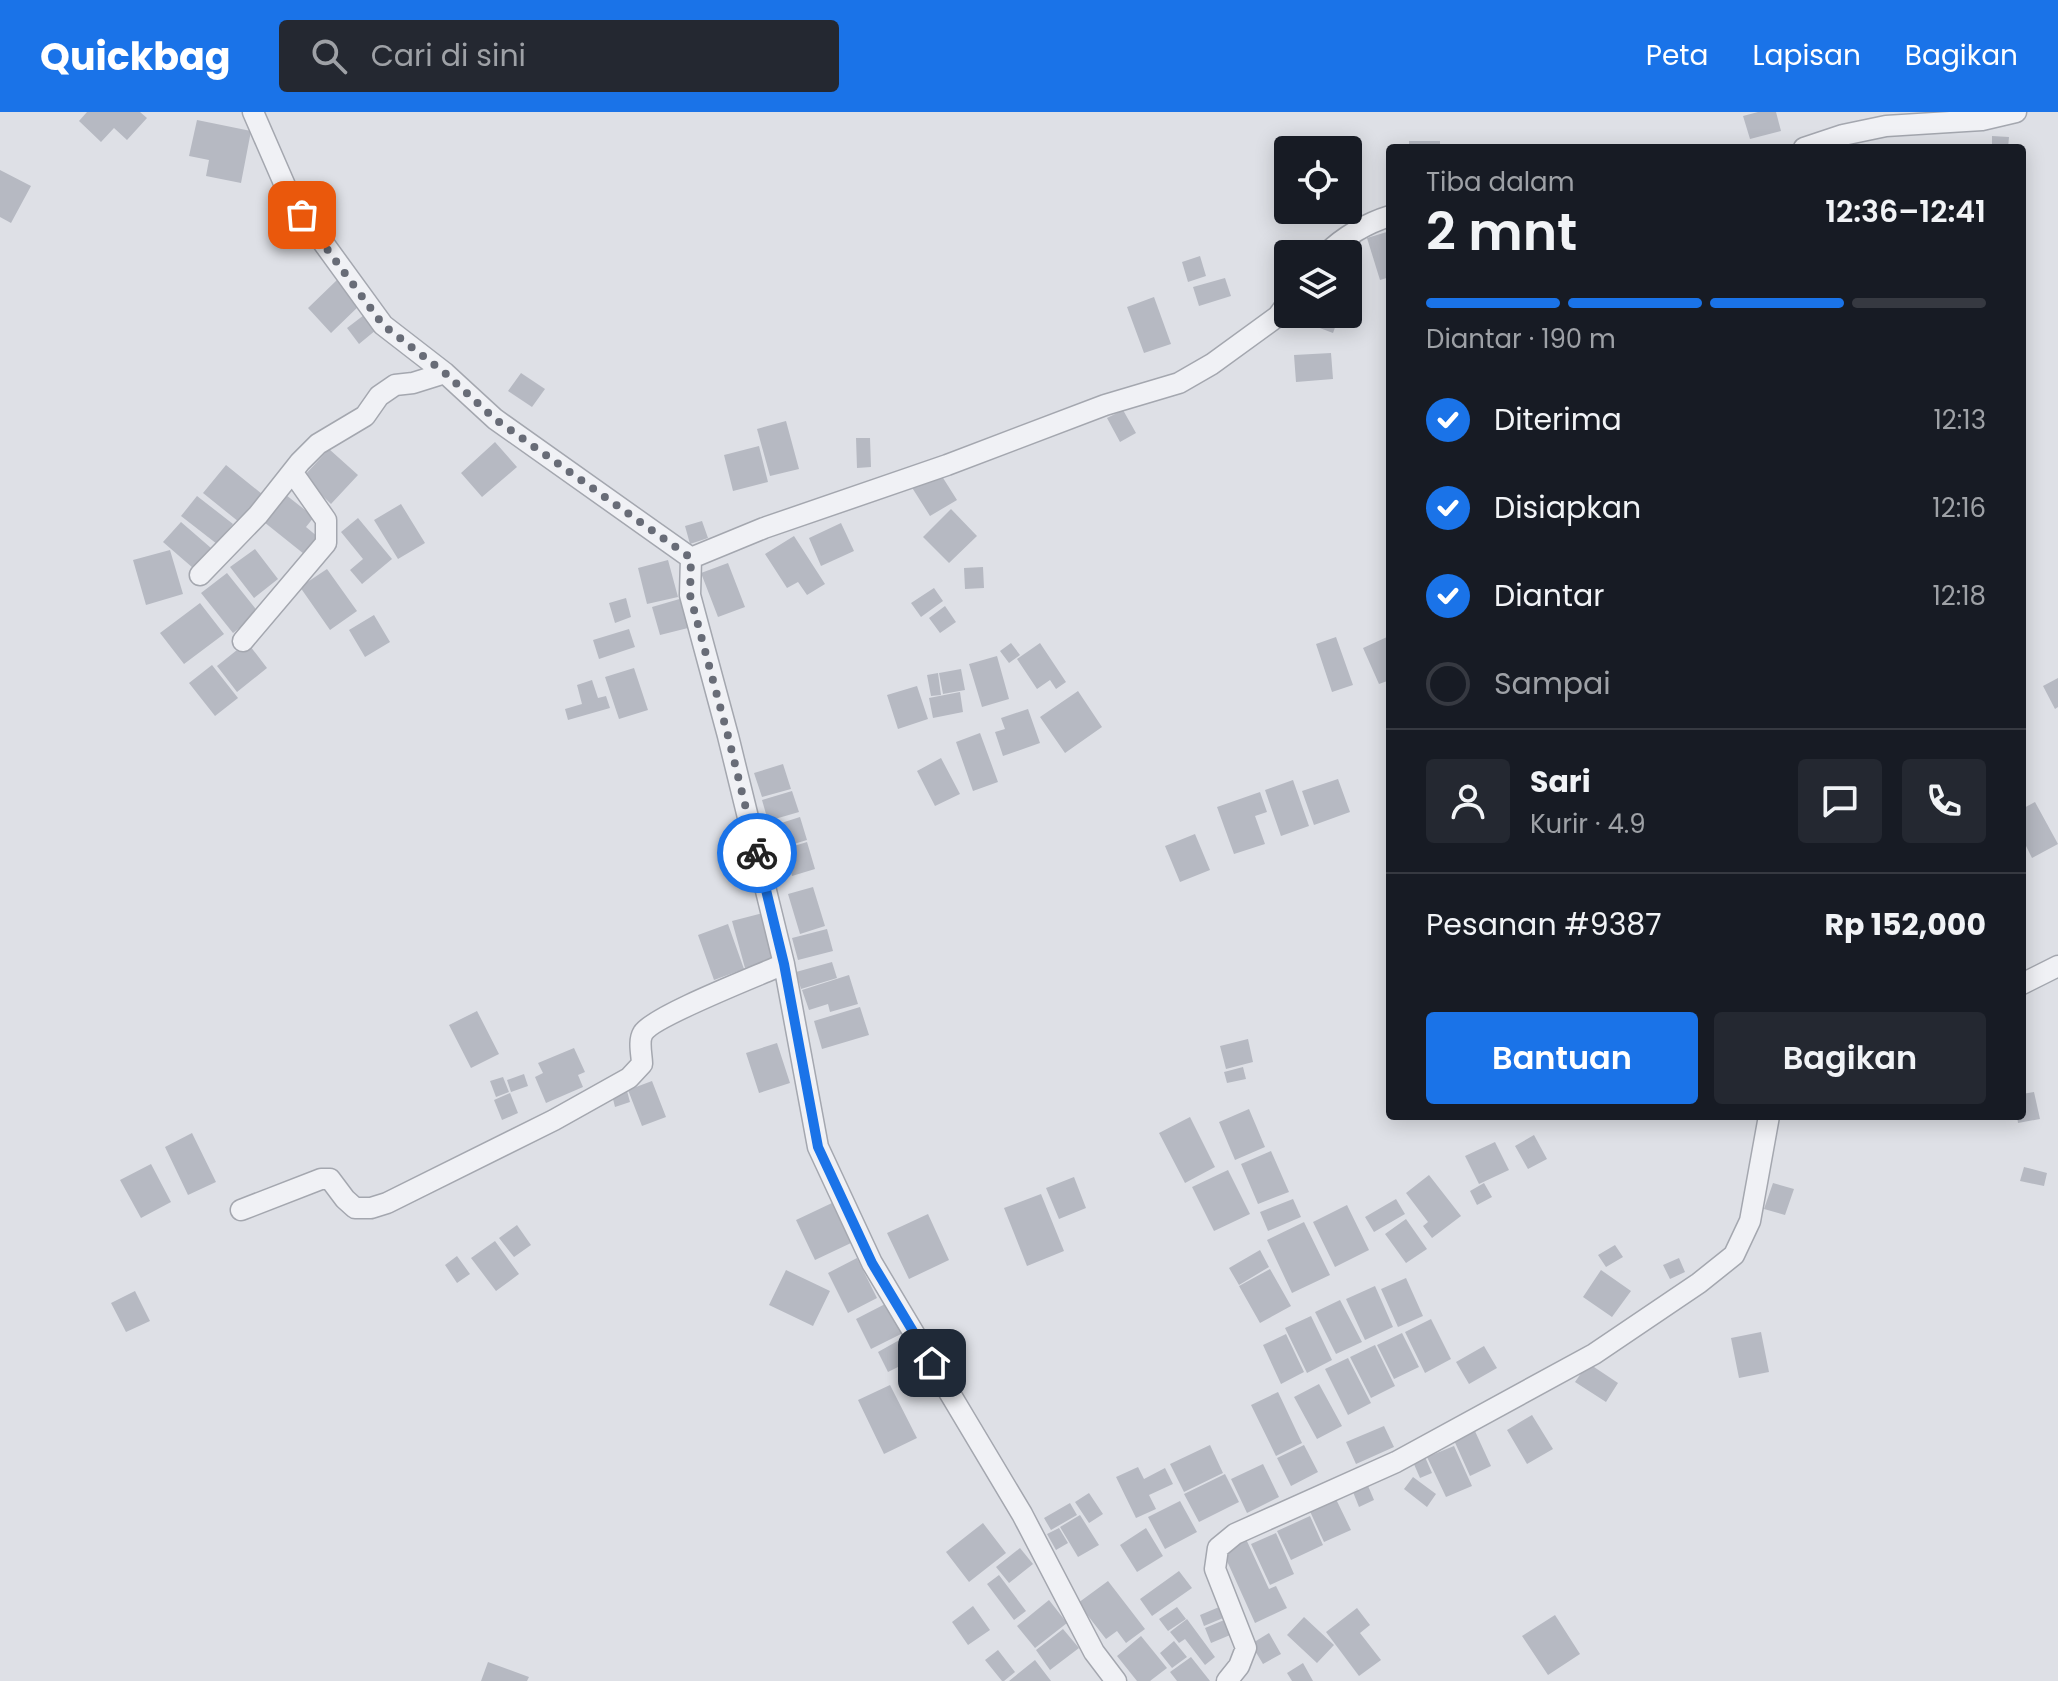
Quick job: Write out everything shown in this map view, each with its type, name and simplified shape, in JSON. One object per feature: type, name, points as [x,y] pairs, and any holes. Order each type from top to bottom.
[{"type":"street","points":[[253,112],[290,197],[383,325],[445,373],[495,419],[691,558]]},
{"type":"street","points":[[1816,144],[1886,126],[1982,120],[2016,112]]},
{"type":"street","points":[[1342,240],[1386,217]]},
{"type":"street","points":[[691,558],[764,528],[947,465],[1105,405],[1179,383],[1212,364],[1274,319]]},
{"type":"street","points":[[200,575],[239,536],[318,444],[365,416],[379,396],[395,385],[445,373]]},
{"type":"street","points":[[243,641],[326,543],[326,520],[293,473]]},
{"type":"street","points":[[691,558],[690,595],[784,964],[818,1147],[872,1263],[1022,1514],[1094,1652],[1116,1681]]},
{"type":"street","points":[[241,1210],[321,1179],[330,1179],[355,1208],[371,1208],[387,1203],[554,1120],[629,1078],[642,1064],[643,1033],[654,1023],[784,964]]},
{"type":"street","points":[[2026,982],[2058,966]]},
{"type":"street","points":[[1227,1681],[1239,1666],[1246,1648],[1215,1569],[1218,1548],[1235,1534],[1396,1462],[1594,1354],[1699,1283],[1734,1255],[1750,1221],[1768,1120]]},
{"type":"building","points":[[87,112],[140,112],[147,118],[127,140],[114,128],[101,142],[79,121]]},
{"type":"building","points":[[1776,112],[1781,131],[1750,139],[1743,116]]},
{"type":"building","points":[[197,120],[251,131],[241,183],[206,176],[209,160],[189,156]]},
{"type":"building","points":[[1992,136],[2009,137],[2008,144],[1992,144]]},
{"type":"building","points":[[1409,141],[1440,141],[1440,144],[1409,144]]},
{"type":"building","points":[[0,170],[31,186],[11,223],[0,217]]},
{"type":"building","points":[[1386,232],[1386,278],[1380,280],[1367,238]]},
{"type":"building","points":[[1200,256],[1206,276],[1188,282],[1182,262]]},
{"type":"building","points":[[1225,278],[1231,296],[1199,306],[1193,287]]},
{"type":"building","points":[[337,280],[361,304],[331,333],[308,308]]},
{"type":"building","points":[[1154,297],[1171,344],[1144,353],[1127,307]]},
{"type":"building","points":[[364,315],[376,330],[359,344],[347,328]]},
{"type":"building","points":[[1331,353],[1333,379],[1296,382],[1294,355]]},
{"type":"building","points":[[521,373],[545,389],[532,407],[508,391]]},
{"type":"building","points":[[1123,410],[1136,433],[1120,442],[1107,418]]},
{"type":"building","points":[[786,421],[799,469],[770,476],[757,429]]},
{"type":"building","points":[[856,438],[870,438],[871,467],[857,468]]},
{"type":"building","points":[[495,442],[517,467],[482,497],[461,473]]},
{"type":"building","points":[[759,446],[768,482],[733,491],[724,455]]},
{"type":"building","points":[[329,449],[358,475],[331,504],[303,477]]},
{"type":"building","points":[[226,465],[262,494],[239,522],[203,493]]},
{"type":"building","points":[[938,470],[957,500],[930,516],[911,486]]},
{"type":"building","points":[[286,495],[314,517],[306,527],[318,537],[304,554],[264,522]]},
{"type":"building","points":[[197,496],[233,524],[217,544],[181,516]]},
{"type":"building","points":[[401,504],[425,543],[398,559],[374,520]]},
{"type":"building","points":[[951,509],[977,536],[949,563],[923,537]]},
{"type":"building","points":[[358,518],[392,559],[362,584],[350,570],[363,559],[341,532]]},
{"type":"building","points":[[702,521],[708,538],[690,544],[685,526]]},
{"type":"building","points":[[181,522],[211,548],[193,568],[163,542]]},
{"type":"building","points":[[841,523],[854,551],[821,566],[809,538]]},
{"type":"building","points":[[794,536],[825,584],[807,595],[798,582],[787,588],[765,554]]},
{"type":"building","points":[[255,549],[278,579],[254,598],[230,567]]},
{"type":"building","points":[[170,550],[183,594],[146,605],[133,560]]},
{"type":"building","points":[[668,560],[678,597],[647,604],[638,568]]},
{"type":"building","points":[[728,563],[745,607],[718,617],[701,573]]},
{"type":"building","points":[[983,567],[984,588],[965,589],[964,568]]},
{"type":"building","points":[[327,569],[357,611],[330,630],[300,587]]},
{"type":"building","points":[[227,573],[259,613],[233,633],[201,593]]},
{"type":"building","points":[[934,588],[943,601],[921,617],[911,603]]},
{"type":"building","points":[[626,598],[631,617],[615,623],[609,603]]},
{"type":"building","points":[[683,598],[692,627],[660,635],[652,607]]},
{"type":"building","points":[[200,603],[224,634],[184,664],[160,633]]},
{"type":"building","points":[[945,606],[956,622],[940,633],[929,618]]},
{"type":"building","points":[[374,615],[390,642],[365,657],[349,630]]},
{"type":"building","points":[[629,629],[635,647],[599,659],[593,640]]},
{"type":"building","points":[[1336,637],[1353,685],[1332,692],[1316,644]]},
{"type":"building","points":[[1386,637],[1386,681],[1379,684],[1363,648]]},
{"type":"building","points":[[247,642],[267,668],[237,692],[217,666]]},
{"type":"building","points":[[1011,643],[1020,655],[1009,663],[1000,651]]},
{"type":"building","points":[[1040,643],[1066,682],[1056,689],[1050,680],[1037,689],[1017,659]]},
{"type":"building","points":[[997,656],[1009,699],[982,707],[969,664]]},
{"type":"building","points":[[212,665],[238,698],[215,716],[189,683]]},
{"type":"building","points":[[634,668],[648,710],[619,719],[605,677]]},
{"type":"building","points":[[961,669],[965,690],[943,694],[939,673]]},
{"type":"building","points":[[938,673],[941,695],[931,696],[927,675]]},
{"type":"building","points":[[2058,678],[2058,707],[2055,709],[2043,686]]},
{"type":"building","points":[[592,680],[598,698],[606,696],[610,708],[568,720],[565,709],[582,704],[577,685]]},
{"type":"building","points":[[917,686],[928,719],[898,729],[887,695]]},
{"type":"building","points":[[1078,691],[1102,727],[1065,753],[1040,717]]},
{"type":"building","points":[[960,692],[963,712],[933,718],[929,698]]},
{"type":"building","points":[[1028,709],[1040,743],[1003,756],[995,732],[1005,729],[1001,718]]},
{"type":"building","points":[[980,733],[998,782],[973,791],[956,742]]},
{"type":"building","points":[[941,758],[960,794],[935,806],[917,771]]},
{"type":"building","points":[[783,764],[791,789],[762,797],[754,773]]},
{"type":"building","points":[[1338,779],[1350,812],[1314,825],[1302,791]]},
{"type":"building","points":[[1293,780],[1309,826],[1281,836],[1265,790]]},
{"type":"building","points":[[792,791],[799,812],[768,821],[762,800]]},
{"type":"building","points":[[1260,792],[1267,812],[1255,816],[1265,844],[1234,854],[1217,807]]},
{"type":"building","points":[[2035,802],[2058,844],[2032,858],[2026,846],[2026,807]]},
{"type":"building","points":[[800,817],[807,840],[784,847],[778,824]]},
{"type":"building","points":[[1195,834],[1210,870],[1180,882],[1165,846]]},
{"type":"building","points":[[807,842],[815,869],[792,876],[784,849]]},
{"type":"building","points":[[813,887],[825,926],[800,934],[788,894]]},
{"type":"building","points":[[763,913],[776,959],[745,968],[732,921]]},
{"type":"building","points":[[728,924],[744,969],[714,980],[698,935]]},
{"type":"building","points":[[827,929],[833,951],[798,960],[792,938]]},
{"type":"building","points":[[832,962],[837,978],[801,989],[796,972]]},
{"type":"building","points":[[849,975],[858,1004],[830,1012],[828,1004],[809,1010],[802,990]]},
{"type":"building","points":[[860,1007],[869,1035],[822,1049],[814,1021]]},
{"type":"building","points":[[477,1011],[499,1054],[471,1068],[449,1025]]},
{"type":"building","points":[[1248,1039],[1253,1062],[1226,1069],[1220,1046]]},
{"type":"building","points":[[777,1043],[790,1083],[759,1093],[746,1053]]},
{"type":"building","points":[[574,1048],[585,1072],[578,1075],[583,1087],[546,1103],[535,1077],[543,1073],[538,1063]]},
{"type":"building","points":[[1243,1067],[1246,1079],[1227,1083],[1224,1072]]},
{"type":"building","points":[[524,1074],[528,1086],[511,1092],[507,1080]]},
{"type":"building","points":[[503,1077],[509,1092],[496,1097],[490,1081]]},
{"type":"building","points":[[652,1081],[666,1117],[642,1126],[628,1090]]},
{"type":"building","points":[[627,1091],[630,1102],[615,1107],[612,1095]]},
{"type":"building","points":[[2034,1092],[2040,1119],[2018,1123],[2018,1120],[2026,1120],[2026,1093]]},
{"type":"building","points":[[510,1093],[518,1113],[502,1120],[494,1100]]},
{"type":"building","points":[[1249,1109],[1265,1147],[1235,1160],[1219,1122]]},
{"type":"building","points":[[1190,1117],[1215,1167],[1185,1183],[1159,1133]]},
{"type":"building","points":[[192,1133],[216,1182],[188,1195],[165,1147]]},
{"type":"building","points":[[1534,1135],[1547,1159],[1528,1169],[1515,1146]]},
{"type":"building","points":[[1495,1142],[1509,1170],[1479,1184],[1465,1156]]},
{"type":"building","points":[[1271,1151],[1289,1192],[1258,1204],[1241,1164]]},
{"type":"building","points":[[151,1164],[171,1202],[141,1218],[120,1180]]},
{"type":"building","points":[[2024,1167],[2047,1173],[2044,1186],[2020,1181]]},
{"type":"building","points":[[1228,1170],[1250,1214],[1214,1231],[1192,1187]]},
{"type":"building","points":[[1429,1175],[1461,1216],[1432,1238],[1423,1226],[1428,1222],[1406,1193]]},
{"type":"building","points":[[1074,1177],[1086,1208],[1059,1219],[1046,1188]]},
{"type":"building","points":[[1484,1183],[1492,1197],[1477,1205],[1470,1191]]},
{"type":"building","points":[[1773,1183],[1794,1189],[1785,1215],[1764,1209]]},
{"type":"building","points":[[1041,1194],[1064,1251],[1027,1266],[1004,1208]]},
{"type":"building","points":[[1293,1199],[1301,1217],[1268,1231],[1260,1212]]},
{"type":"building","points":[[1396,1199],[1405,1214],[1374,1232],[1365,1217]]},
{"type":"building","points":[[832,1203],[851,1243],[815,1260],[796,1220]]},
{"type":"building","points":[[1347,1205],[1369,1250],[1335,1267],[1313,1222]]},
{"type":"building","points":[[928,1214],[949,1260],[909,1279],[887,1233]]},
{"type":"building","points":[[1406,1219],[1427,1249],[1406,1263],[1385,1234]]},
{"type":"building","points":[[1304,1222],[1330,1275],[1292,1293],[1267,1240]]},
{"type":"building","points":[[517,1225],[531,1245],[514,1257],[499,1238]]},
{"type":"building","points":[[495,1241],[519,1274],[496,1291],[471,1258]]},
{"type":"building","points":[[1615,1245],[1623,1257],[1606,1267],[1598,1255]]},
{"type":"building","points":[[1260,1250],[1269,1267],[1239,1285],[1229,1268]]},
{"type":"building","points":[[457,1256],[470,1274],[457,1283],[445,1265]]},
{"type":"building","points":[[857,1258],[877,1298],[848,1313],[828,1273]]},
{"type":"building","points":[[1679,1258],[1685,1272],[1670,1279],[1663,1265]]},
{"type":"building","points":[[1270,1269],[1291,1306],[1260,1323],[1239,1286]]},
{"type":"building","points":[[786,1270],[830,1291],[813,1326],[769,1305]]},
{"type":"building","points":[[1601,1270],[1631,1291],[1612,1317],[1583,1297]]},
{"type":"building","points":[[1406,1278],[1423,1316],[1398,1327],[1381,1289]]},
{"type":"building","points":[[1375,1286],[1393,1327],[1365,1340],[1346,1299]]},
{"type":"building","points":[[135,1291],[150,1321],[126,1332],[111,1303]]},
{"type":"building","points":[[1340,1300],[1362,1342],[1336,1354],[1315,1312]]},
{"type":"building","points":[[889,1302],[905,1332],[871,1349],[856,1319]]},
{"type":"building","points":[[1311,1316],[1332,1360],[1307,1373],[1285,1328]]},
{"type":"building","points":[[1431,1319],[1451,1359],[1425,1373],[1405,1332]]},
{"type":"building","points":[[1761,1332],[1769,1372],[1739,1378],[1731,1338]]},
{"type":"building","points":[[1402,1333],[1419,1367],[1394,1379],[1377,1345]]},
{"type":"building","points":[[1286,1334],[1304,1372],[1281,1384],[1263,1345]]},
{"type":"building","points":[[903,1338],[914,1359],[888,1372],[878,1352]]},
{"type":"building","points":[[1375,1345],[1395,1386],[1371,1398],[1350,1357]]},
{"type":"building","points":[[1484,1346],[1497,1368],[1469,1384],[1456,1362]]},
{"type":"building","points":[[1348,1358],[1371,1403],[1348,1415],[1325,1369]]},
{"type":"building","points":[[1588,1363],[1618,1383],[1606,1402],[1575,1382]]},
{"type":"building","points":[[1319,1384],[1342,1426],[1317,1439],[1294,1397]]},
{"type":"building","points":[[890,1385],[917,1438],[884,1454],[858,1400]]},
{"type":"building","points":[[1278,1392],[1302,1443],[1276,1456],[1251,1405]]},
{"type":"building","points":[[1532,1415],[1553,1449],[1527,1464],[1507,1430]]},
{"type":"building","points":[[1384,1426],[1394,1447],[1356,1464],[1346,1442]]},
{"type":"building","points":[[1474,1429],[1491,1466],[1470,1476],[1453,1438]]},
{"type":"building","points":[[1210,1445],[1223,1473],[1184,1492],[1170,1464]]},
{"type":"building","points":[[1304,1445],[1318,1472],[1291,1486],[1277,1458]]},
{"type":"building","points":[[1454,1446],[1472,1486],[1446,1497],[1427,1457]]},
{"type":"building","points":[[1425,1457],[1432,1473],[1420,1478],[1413,1462]]},
{"type":"building","points":[[1263,1464],[1279,1497],[1247,1513],[1231,1479]]},
{"type":"building","points":[[1138,1467],[1144,1479],[1165,1468],[1173,1484],[1149,1495],[1156,1509],[1136,1518],[1116,1477]]},
{"type":"building","points":[[1225,1474],[1239,1502],[1199,1522],[1184,1494]]},
{"type":"building","points":[[1413,1477],[1436,1494],[1427,1507],[1404,1489]]},
{"type":"building","points":[[1366,1481],[1374,1500],[1359,1507],[1351,1487]]},
{"type":"building","points":[[1089,1493],[1103,1514],[1089,1523],[1075,1502]]},
{"type":"building","points":[[1334,1495],[1351,1530],[1324,1542],[1308,1507]]},
{"type":"building","points":[[1180,1501],[1197,1532],[1165,1549],[1148,1517]]},
{"type":"building","points":[[1070,1503],[1077,1515],[1051,1530],[1044,1518]]},
{"type":"building","points":[[1080,1515],[1099,1545],[1078,1557],[1060,1527]]},
{"type":"building","points":[[1310,1516],[1323,1545],[1291,1560],[1277,1531]]},
{"type":"building","points":[[983,1523],[1006,1553],[969,1582],[946,1552]]},
{"type":"building","points":[[1059,1528],[1068,1543],[1056,1550],[1047,1534]]},
{"type":"building","points":[[1146,1528],[1163,1556],[1137,1572],[1120,1545]]},
{"type":"building","points":[[1276,1533],[1294,1574],[1270,1585],[1251,1544]]},
{"type":"building","points":[[1246,1539],[1269,1589],[1276,1586],[1287,1608],[1255,1623],[1222,1550]]},
{"type":"building","points":[[1020,1548],[1033,1564],[1009,1583],[996,1567]]},
{"type":"building","points":[[1179,1571],[1192,1588],[1152,1616],[1140,1599]]},
{"type":"building","points":[[999,1575],[1026,1611],[1014,1620],[987,1584]]},
{"type":"building","points":[[1108,1581],[1145,1629],[1126,1643],[1117,1631],[1106,1639],[1078,1603]]},
{"type":"building","points":[[1049,1600],[1067,1623],[1035,1648],[1017,1626]]},
{"type":"building","points":[[1224,1605],[1228,1616],[1204,1626],[1200,1615]]},
{"type":"building","points":[[973,1606],[990,1630],[968,1645],[952,1622]]},
{"type":"building","points":[[1177,1607],[1186,1619],[1168,1631],[1159,1619]]},
{"type":"building","points":[[1357,1608],[1370,1625],[1360,1633],[1381,1660],[1359,1676],[1326,1632]]},
{"type":"building","points":[[1555,1615],[1580,1654],[1548,1675],[1522,1636]]},
{"type":"building","points":[[1304,1617],[1334,1645],[1317,1663],[1287,1635]]},
{"type":"building","points":[[1229,1618],[1235,1633],[1211,1643],[1205,1628]]},
{"type":"building","points":[[1187,1619],[1215,1657],[1205,1665],[1185,1639],[1179,1643],[1170,1632]]},
{"type":"building","points":[[1063,1629],[1079,1648],[1050,1670],[1036,1650]]},
{"type":"building","points":[[1269,1633],[1281,1654],[1263,1664],[1251,1644]]},
{"type":"building","points":[[1141,1636],[1167,1668],[1150,1681],[1137,1681],[1117,1656]]},
{"type":"building","points":[[1174,1641],[1187,1657],[1172,1668],[1160,1653]]},
{"type":"building","points":[[998,1650],[1015,1672],[1004,1681],[985,1660]]},
{"type":"building","points":[[1191,1657],[1210,1681],[1177,1681],[1170,1672]]},
{"type":"building","points":[[1035,1660],[1051,1681],[1009,1681]]},
{"type":"building","points":[[488,1662],[529,1677],[527,1681],[481,1681]]},
{"type":"building","points":[[1303,1663],[1313,1681],[1292,1681],[1287,1673]]},
{"type":"way so far","points":[[302,215],[383,325],[445,373],[495,419],[691,558],[690,595],[757,853]]},
{"type":"route","points":[[757,853],[784,964],[818,1147],[872,1263],[932,1363]]}]
